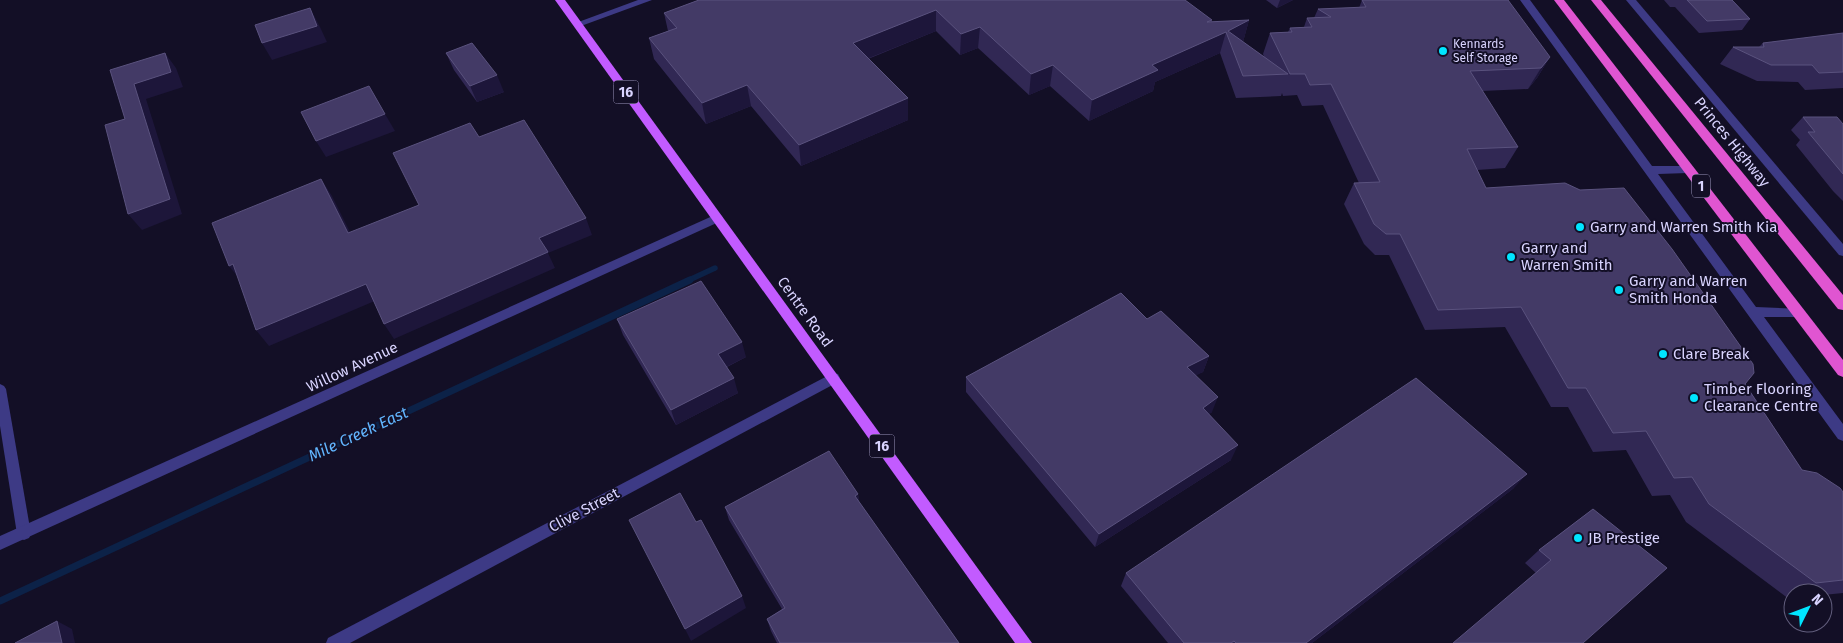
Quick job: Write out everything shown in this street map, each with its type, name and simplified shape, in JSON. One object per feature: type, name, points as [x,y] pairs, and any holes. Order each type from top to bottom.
[{"type":"highway","name":"1","points":[[1559,0],[1843,371]]},
{"type":"highway","name":"Princes Highway","points":[[1596,0],[1843,305]]},
{"type":"main road","name":"Centre Road","points":[[560,0],[1024,643]]},
{"type":"street","points":[[578,24],[647,0]]},
{"type":"street","points":[[1525,0],[1843,434]]},
{"type":"street","name":"Princes Highway","points":[[1631,0],[1843,252]]},
{"type":"street","points":[[1649,170],[1688,169]]},
{"type":"street","name":"Willow Avenue","points":[[0,544],[717,218]]},
{"type":"street","points":[[1753,312],[1798,312]]},
{"type":"street","name":"Clive Street","points":[[334,643],[833,378]]},
{"type":"lane","points":[[0,389],[24,534]]},
{"type":"building","points":[[699,0],[1185,0],[1212,20],[1207,22],[1249,20],[1228,31],[1288,74],[1243,76],[1226,32],[1152,65],[1158,70],[1092,100],[1053,65],[1031,74],[980,27],[961,34],[936,10],[853,43],[908,98],[799,145],[747,85],[702,103],[649,38],[677,28],[664,13]]},
{"type":"building","points":[[1362,0],[1508,0],[1550,57],[1541,68],[1470,71],[1518,147],[1467,149],[1486,188],[1565,183],[1580,190],[1624,188],[1672,249],[1753,364],[1754,373],[1745,384],[1802,470],[1817,473],[1843,492],[1843,580],[1816,583],[1709,504],[1692,477],[1674,478],[1646,431],[1613,433],[1586,388],[1568,388],[1521,307],[1438,310],[1400,234],[1386,234],[1374,224],[1354,183],[1380,182],[1331,84],[1310,85],[1305,74],[1290,74],[1270,33],[1292,32],[1290,28],[1312,27],[1307,18],[1331,17],[1318,9],[1366,7]]},
{"type":"building","points":[[1687,0],[1732,0],[1750,19],[1707,21]]},
{"type":"building","points":[[310,8],[317,26],[262,43],[255,25]]},
{"type":"building","points":[[1843,33],[1843,72],[1819,73],[1812,65],[1771,65],[1733,47],[1764,47],[1763,43]]},
{"type":"building","points":[[472,43],[497,75],[470,86],[446,53]]},
{"type":"building","points":[[165,53],[171,72],[134,84],[170,199],[128,214],[105,125],[125,119],[110,70]]},
{"type":"building","points":[[369,86],[385,114],[316,141],[301,112]]},
{"type":"building","points":[[1803,117],[1837,117],[1843,124],[1843,174],[1808,132],[1815,132]]},
{"type":"building","points":[[524,120],[586,218],[539,238],[548,252],[384,324],[366,284],[256,330],[233,264],[229,266],[212,223],[321,179],[348,233],[419,205],[393,153],[470,123],[479,137]]},
{"type":"building","points":[[701,281],[742,342],[718,354],[734,378],[671,410],[617,319]]},
{"type":"building","points":[[1121,293],[1147,319],[1161,311],[1209,356],[1187,367],[1218,397],[1203,408],[1238,445],[1099,534],[966,377]]},
{"type":"building","points":[[1416,378],[1527,474],[1306,643],[1236,643],[1234,641],[1231,643],[1184,643],[1126,573]]},
{"type":"building","points":[[829,451],[858,494],[855,496],[959,643],[780,643],[767,619],[785,608],[725,507]]},
{"type":"building","points":[[680,493],[696,522],[701,520],[742,596],[685,629],[629,520]]},
{"type":"building","points":[[1593,509],[1667,568],[1583,643],[1453,643],[1551,560],[1539,550]]},
{"type":"building","points":[[57,621],[62,643],[15,643]]},
{"type":"waterway","name":"Mile Creek East","points":[[687,281],[715,268]]},
{"type":"waterway","name":"Mile Creek East","points":[[0,601],[690,280]]},
{"type":"place","name":"Kennards Self Storage","points":[[1443,51]]},
{"type":"place","name":"Garry and Warren Smith Kia","points":[[1580,227]]},
{"type":"place","name":"Garry and Warren Smith","points":[[1511,257]]},
{"type":"place","name":"Garry and Warren Smith Honda","points":[[1619,290]]},
{"type":"place","name":"Clare Break","points":[[1663,354]]},
{"type":"place","name":"Timber Flooring Clearance Centre","points":[[1694,398]]},
{"type":"place","name":"JB Prestige","points":[[1578,538]]}]
